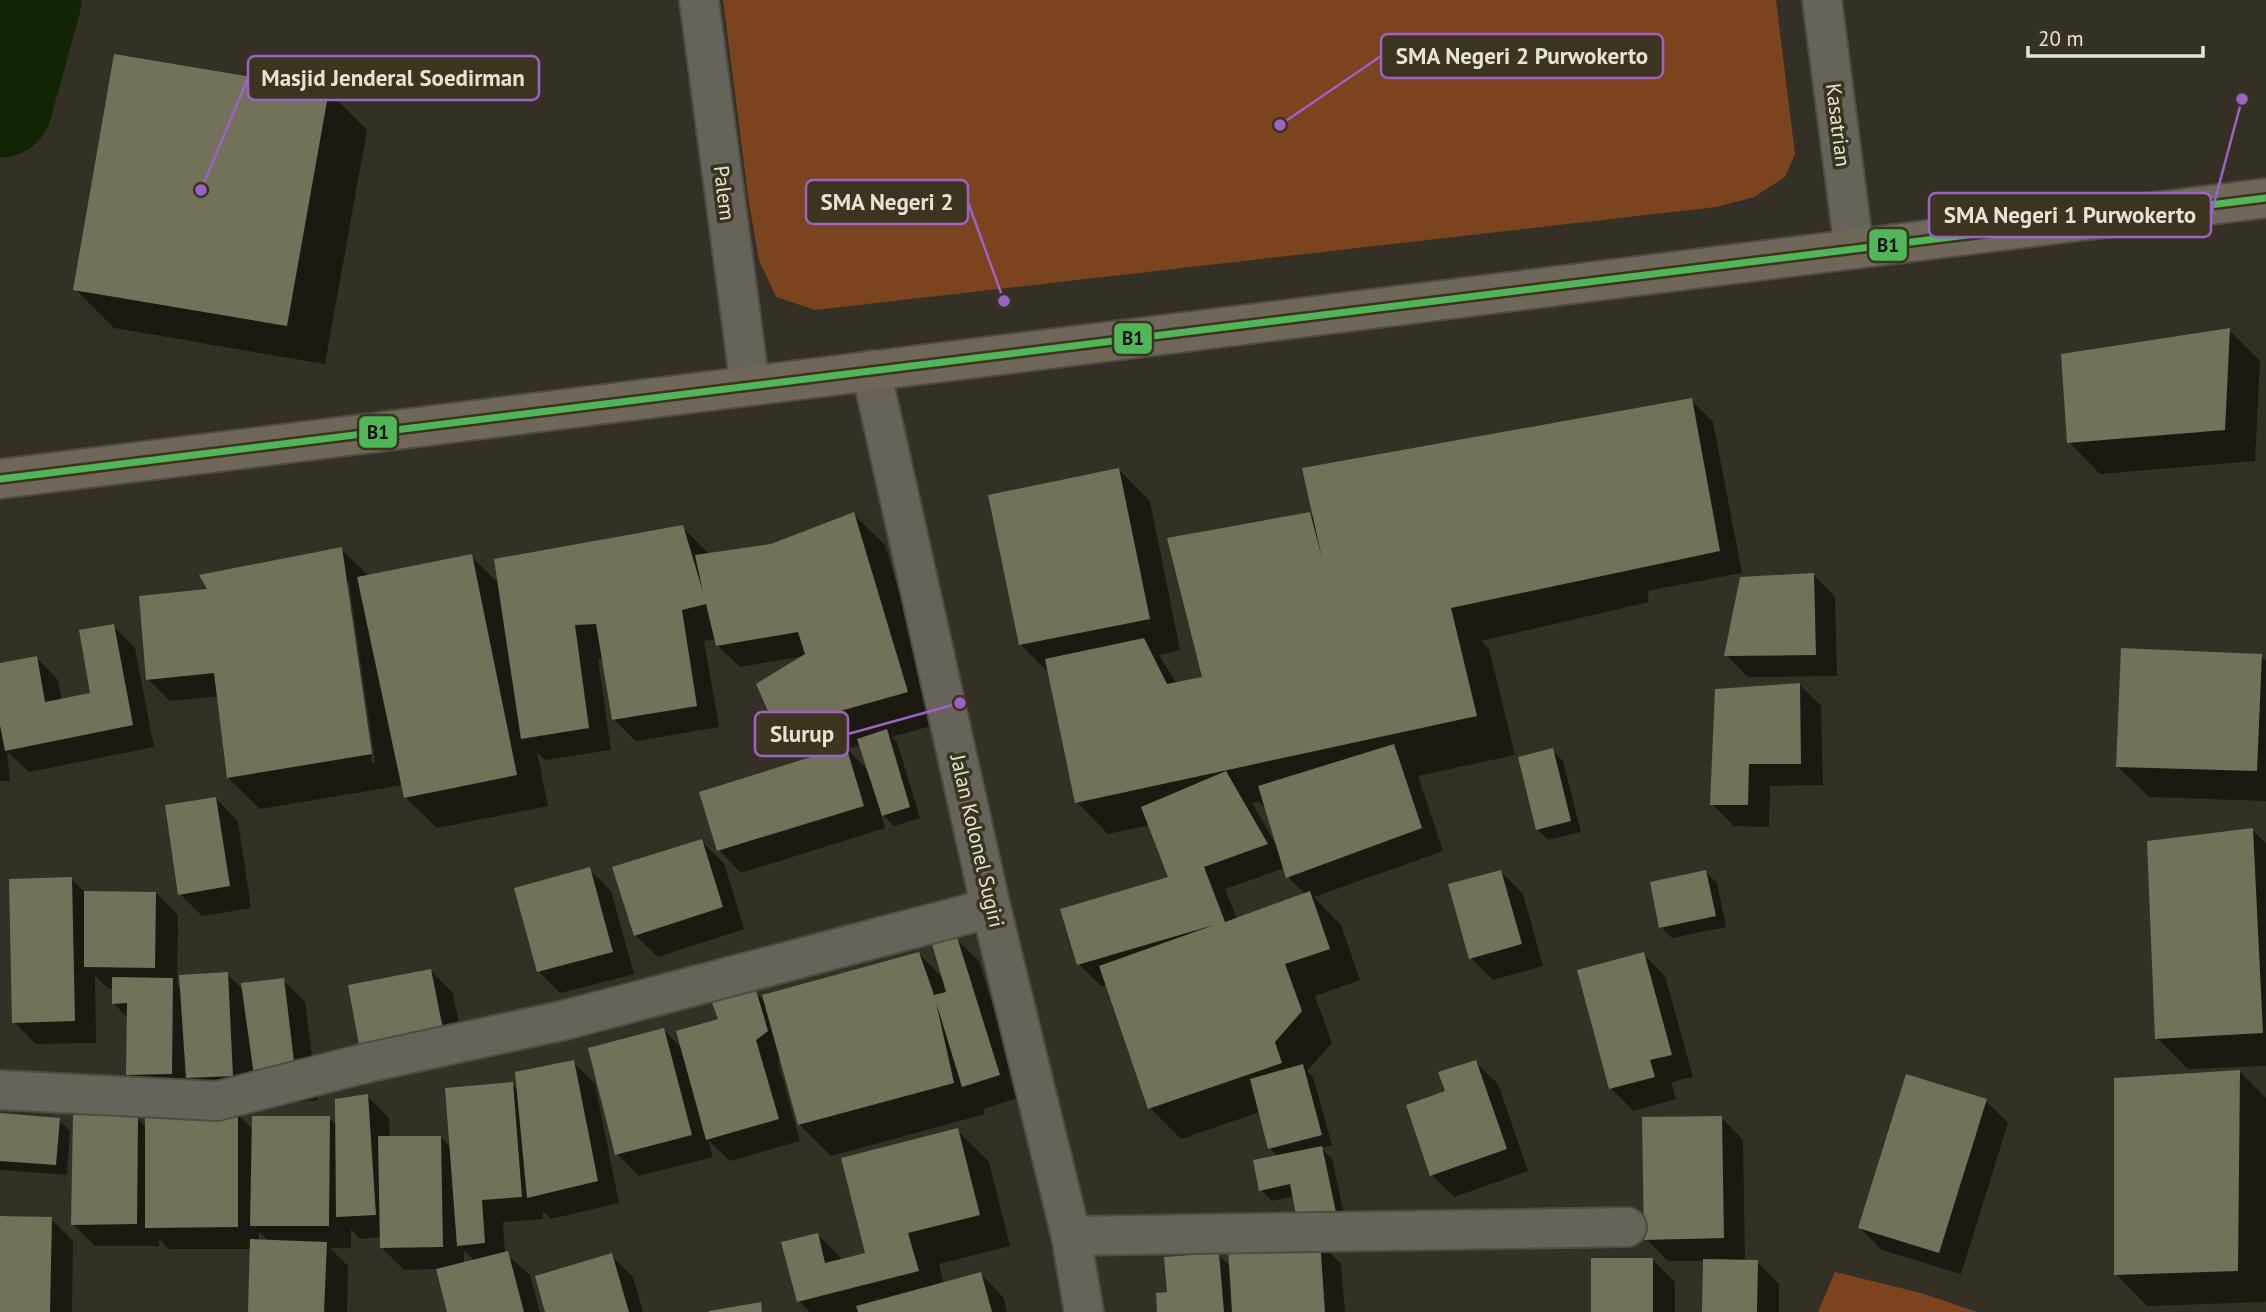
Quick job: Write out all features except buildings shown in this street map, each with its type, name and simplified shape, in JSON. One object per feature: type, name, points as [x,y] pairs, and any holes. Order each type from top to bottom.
[{"type":"main road","points":[[0,479],[2266,198]]},
{"type":"street","name":"Palem","points":[[699,0],[750,386]]},
{"type":"street","name":"Kasatrian","points":[[1822,0],[1854,249]]},
{"type":"street","name":"Jalan Kolonel Sugiri","points":[[871,370],[991,908],[1071,1236],[1084,1312]]},
{"type":"street","points":[[0,1090],[217,1101],[366,1063],[565,1020],[991,908]]},
{"type":"street","points":[[1071,1236],[1627,1227]]},
{"type":"shaded area","points":[[723,0],[1776,0],[1795,154],[1785,177],[1754,197],[1716,207],[815,310],[776,297],[759,260]]},
{"type":"shaded area","points":[[1835,1272],[1921,1293],[1977,1312],[1818,1312]]},
{"type":"waterway","points":[[0,105],[29,0]]},
{"type":"transit line","name":"B1","points":[[0,479],[2266,198]]},
{"type":"place","name":"SMA Negeri 1 Purwokerto","points":[[2242,99]]},
{"type":"place","name":"SMA Negeri 2 Purwokerto","points":[[1280,125]]},
{"type":"place","name":"Masjid Jenderal Soedirman","points":[[201,190]]},
{"type":"place","name":"SMA Negeri 2","points":[[1004,301]]},
{"type":"place","name":"Slurup","points":[[960,703]]}]
